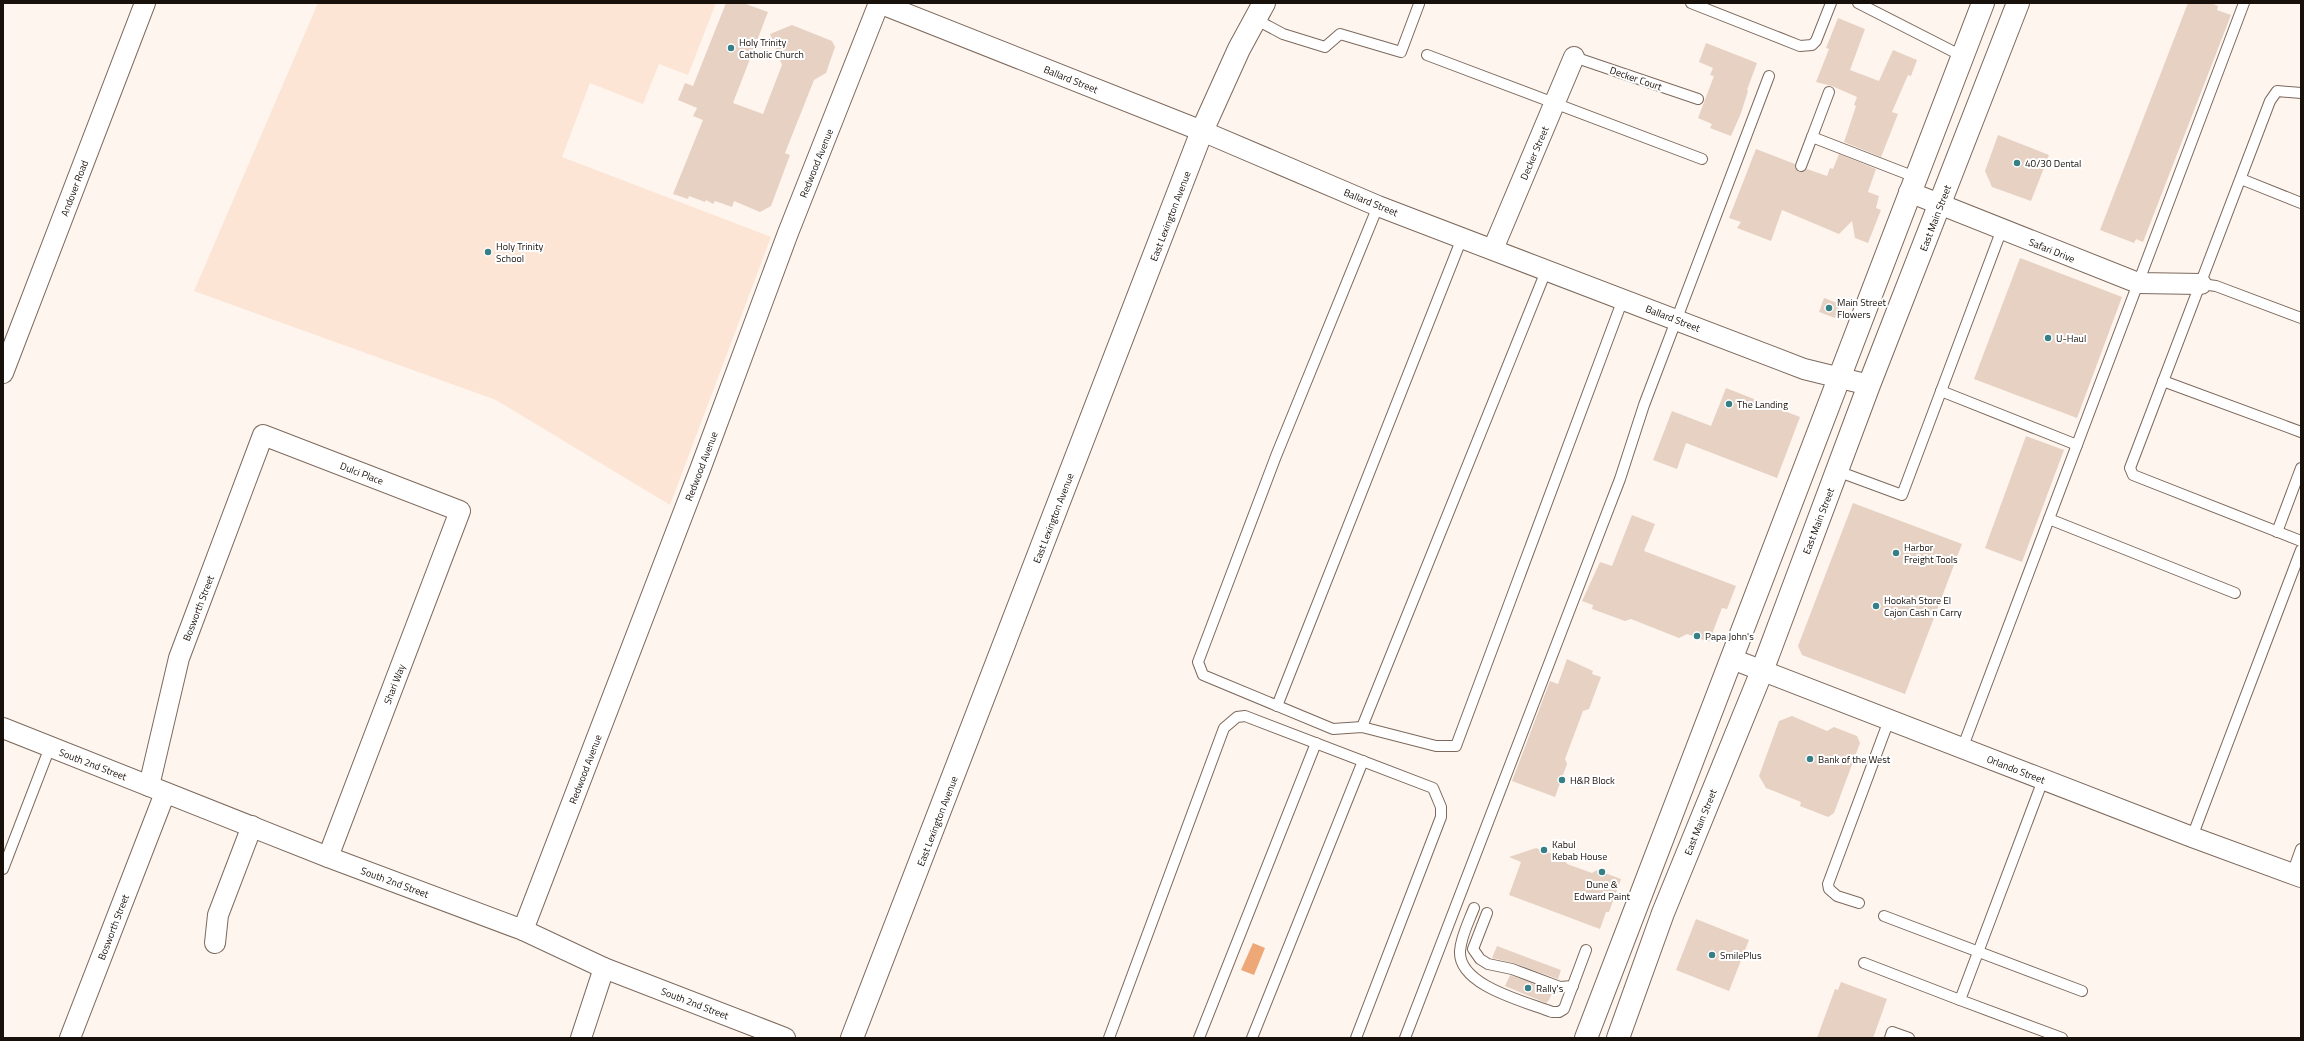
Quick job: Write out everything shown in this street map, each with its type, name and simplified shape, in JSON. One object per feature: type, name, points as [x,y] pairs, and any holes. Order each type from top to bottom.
[{"type":"main road","points":[[1586,1038],[1983,3]]},
{"type":"main road","name":"East Main Street","points":[[1618,1038],[1663,913],[1762,671],[1869,385],[2018,3]]},
{"type":"main road","name":"East Lexington Avenue","points":[[852,1038],[1202,131],[1239,49],[1260,11]]},
{"type":"main road","points":[[1615,962],[1643,969]]},
{"type":"street","name":"Andover Road","points":[[3,373],[145,3]]},
{"type":"street","name":"Ballard Street","points":[[879,3],[1202,131],[1378,206],[1493,249],[1546,271],[1804,369],[1869,385]]},
{"type":"street","name":"Redwood Avenue","points":[[523,930],[701,467],[788,233],[879,3]]},
{"type":"street","name":"Decker Street","points":[[1493,249],[1574,57]]},
{"type":"street","name":"Safari Drive","points":[[1912,185],[1940,205],[2138,283],[2200,284]]},
{"type":"street","name":"Dulci Place","points":[[264,435],[460,511]]},
{"type":"street","name":"Bosworth Street","points":[[70,1038],[157,790],[179,658],[264,435]]},
{"type":"street","name":"Shari Way","points":[[328,857],[460,511]]},
{"type":"street","name":"Orlando Street","points":[[1732,659],[1962,749],[2296,875]]},
{"type":"street","name":"South 2nd Street","points":[[3,728],[328,857],[523,930],[604,968],[785,1038]]},
{"type":"street","points":[[215,943],[218,915],[252,826]]},
{"type":"street","points":[[581,1038],[604,968]]},
{"type":"lane","points":[[1691,3],[1800,46],[1806,46],[1816,41],[1831,3]]},
{"type":"lane","points":[[1858,3],[1962,56]]},
{"type":"lane","points":[[1962,749],[2244,3]]},
{"type":"lane","points":[[1260,11],[1283,34],[1325,46],[1340,34],[1401,52],[1418,4]]},
{"type":"lane","points":[[1427,55],[1555,102],[1702,159]]},
{"type":"lane","name":"Decker Court","points":[[1574,57],[1698,99]]},
{"type":"lane","points":[[1405,1038],[1620,479],[1644,406],[1769,76]]},
{"type":"lane","points":[[2301,93],[2277,91],[2270,101],[2130,468],[2133,475],[2301,542]]},
{"type":"lane","points":[[1801,166],[1829,92]]},
{"type":"lane","points":[[1812,137],[1912,185]]},
{"type":"lane","points":[[2241,179],[2301,203]]},
{"type":"lane","points":[[1378,206],[1276,456],[1198,662],[1203,675],[1333,728],[1362,727],[1436,746],[1456,746],[1623,299]]},
{"type":"lane","points":[[1837,471],[1902,495],[2002,230]]},
{"type":"lane","points":[[1277,706],[1462,238]]},
{"type":"lane","points":[[1362,727],[1546,271]]},
{"type":"lane","points":[[2200,284],[2216,286],[2301,318]]},
{"type":"lane","points":[[2162,381],[2301,432]]},
{"type":"lane","points":[[1941,391],[2077,445]]},
{"type":"lane","points":[[2277,532],[2301,468]]},
{"type":"lane","points":[[2049,519],[2235,593]]},
{"type":"lane","points":[[2192,837],[2301,550]]},
{"type":"lane","points":[[1109,1038],[1224,728],[1237,717],[1245,716],[1433,788],[1441,807],[1440,817],[1356,1038]]},
{"type":"lane","points":[[1859,903],[1836,896],[1829,889],[1828,884],[1889,720]]},
{"type":"lane","points":[[1200,1038],[1316,743]]},
{"type":"lane","points":[[3,869],[50,747]]},
{"type":"lane","points":[[1252,1038],[1363,761]]},
{"type":"lane","points":[[1960,1000],[2043,780]]},
{"type":"lane","points":[[2296,875],[2301,849]]},
{"type":"lane","points":[[1474,908],[1461,941],[1460,953],[1463,966],[1477,981],[1552,1012],[1564,1009],[1586,950]]},
{"type":"lane","points":[[1487,912],[1473,949],[1480,959],[1488,964],[1512,969],[1560,987],[1573,986]]},
{"type":"lane","points":[[1884,916],[2082,992]]},
{"type":"lane","points":[[1864,963],[2062,1038]]},
{"type":"lane","points":[[1890,1038],[1892,1032],[1909,1038]]},
{"type":"shaded area","name":"Holy Trinity School","points":[[318,3],[716,3],[688,75],[659,64],[643,104],[590,83],[562,157],[771,237],[670,505],[496,400],[194,291]]},
{"type":"shaded area","points":[[1253,943],[1265,948],[1254,975],[1241,970]]},
{"type":"building","points":[[726,3],[743,3],[768,12],[733,103],[763,114],[782,65],[770,34],[792,25],[832,41],[835,47],[826,73],[814,80],[785,153],[790,155],[771,206],[760,212],[734,201],[732,207],[715,201],[713,204],[706,200],[705,202],[689,196],[688,199],[673,194],[703,120],[693,116],[697,108],[678,100],[685,83],[693,86]]},
{"type":"building","points":[[2188,3],[2211,3],[2218,6],[2217,10],[2231,15],[2143,242],[2136,239],[2134,243],[2100,230]]},
{"type":"building","points":[[1838,18],[1865,29],[1850,70],[1879,81],[1893,50],[1917,60],[1911,76],[1908,75],[1892,112],[1898,114],[1881,157],[1844,142],[1856,106],[1854,105],[1857,97],[1832,86],[1816,82],[1829,49],[1826,48]]},
{"type":"building","points":[[1706,43],[1757,63],[1747,90],[1748,91],[1741,113],[1731,136],[1710,128],[1712,124],[1698,118],[1714,76],[1710,75],[1713,68],[1699,62]]},
{"type":"building","name":"40/30 Dental","points":[[1998,135],[2049,155],[2031,201],[1992,187],[1985,171]]},
{"type":"building","points":[[1756,149],[1795,164],[1796,170],[1799,172],[1807,169],[1827,176],[1830,168],[1833,169],[1839,154],[1876,169],[1868,192],[1879,196],[1876,208],[1881,210],[1868,243],[1855,238],[1852,221],[1839,234],[1782,210],[1771,241],[1737,228],[1741,222],[1729,218]]},
{"type":"building","name":"U-Haul","points":[[2020,258],[2122,297],[2077,418],[1974,379]]},
{"type":"building","name":"Main Street Flowers","points":[[1824,298],[1840,304],[1835,318],[1819,312]]},
{"type":"building","points":[[1726,388],[1800,417],[1777,478],[1686,443],[1677,469],[1653,460],[1672,411],[1711,426]]},
{"type":"building","points":[[2026,436],[2064,450],[2022,562],[1985,548]]},
{"type":"building","points":[[1853,503],[1962,544],[1905,694],[1802,655],[1798,646]]},
{"type":"building","points":[[1632,515],[1655,524],[1644,551],[1736,586],[1727,609],[1722,608],[1709,642],[1687,634],[1679,638],[1631,619],[1625,621],[1592,609],[1593,605],[1582,601],[1600,562],[1612,566]]},
{"type":"building","points":[[1567,659],[1593,671],[1592,674],[1601,677],[1589,709],[1583,711],[1565,759],[1567,764],[1555,797],[1512,781],[1550,681],[1558,684]]},
{"type":"building","name":"Bank of the West","points":[[1792,716],[1827,731],[1834,727],[1857,736],[1860,743],[1834,813],[1828,817],[1800,806],[1801,802],[1766,788],[1759,776],[1779,721]]},
{"type":"building","points":[[1536,848],[1564,858],[1567,864],[1592,873],[1597,870],[1621,879],[1609,912],[1606,912],[1600,929],[1509,895],[1521,862],[1509,857]]},
{"type":"building","name":"SmilePlus","points":[[1696,919],[1749,940],[1729,991],[1676,970]]},
{"type":"building","points":[[1497,946],[1561,970],[1558,979],[1514,963],[1492,958]]},
{"type":"building","name":"Rally's","points":[[1510,975],[1553,991],[1549,1000],[1546,1003],[1505,986]]},
{"type":"building","points":[[1841,982],[1887,999],[1873,1038],[1817,1038],[1835,989],[1838,990]]},
{"type":"place","name":"Holy Trinity Catholic Church","points":[[731,48]]},
{"type":"place","name":"40/30 Dental","points":[[2017,163]]},
{"type":"place","name":"Holy Trinity School","points":[[488,252]]},
{"type":"place","name":"Main Street Flowers","points":[[1829,308]]},
{"type":"place","name":"U-Haul","points":[[2048,338]]},
{"type":"place","name":"The Landing","points":[[1729,404]]},
{"type":"place","name":"Harbor Freight Tools","points":[[1896,553]]},
{"type":"place","name":"Hookah Store El Cajon Cash n Carry","points":[[1876,606]]},
{"type":"place","name":"Papa John's","points":[[1697,636]]},
{"type":"place","name":"Bank of the West","points":[[1810,759]]},
{"type":"place","name":"H&R Block","points":[[1562,780]]},
{"type":"place","name":"Kabul Kebab House","points":[[1544,850]]},
{"type":"place","name":"Dune & Edward Paint","points":[[1602,872]]},
{"type":"place","name":"SmilePlus","points":[[1712,955]]},
{"type":"place","name":"Rally's","points":[[1528,988]]}]
